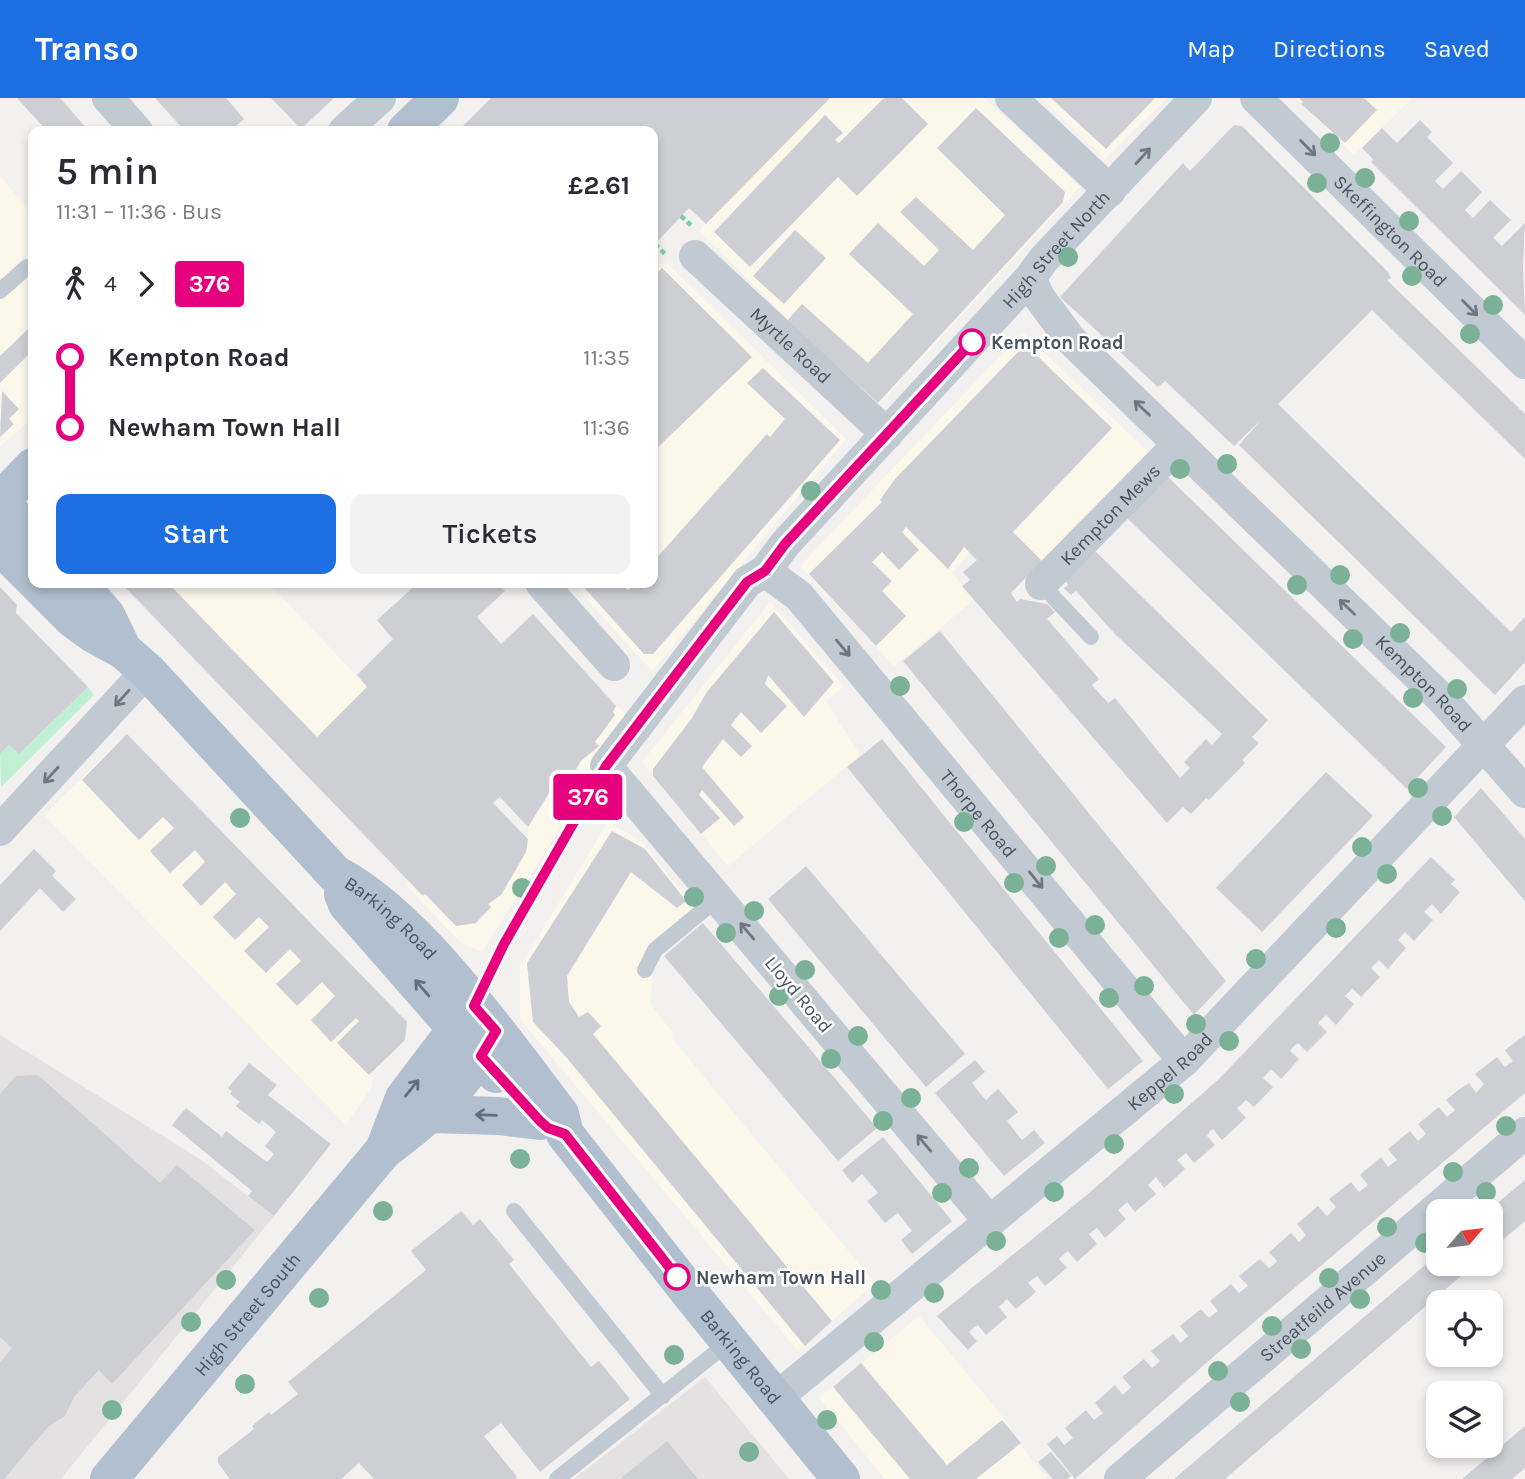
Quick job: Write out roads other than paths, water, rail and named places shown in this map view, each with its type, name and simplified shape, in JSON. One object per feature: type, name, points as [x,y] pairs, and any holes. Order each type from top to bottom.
[{"type":"main road","points":[[411,126],[440,98]]},
{"type":"main road","points":[[13,524],[28,481]]},
{"type":"main road","name":"Barking Road","points":[[13,524],[28,563]]},
{"type":"main road","name":"Barking Road","points":[[43,588],[92,634],[135,660]]},
{"type":"main road","name":"Barking Road","points":[[82,588],[106,615],[135,660],[335,874],[347,904],[560,1114],[552,1127],[841,1479]]},
{"type":"main road","name":"High Street South","points":[[109,1479],[384,1150],[432,1114],[477,1031]]},
{"type":"main road","name":"High Street South","points":[[384,1150],[404,1098],[477,1031]]},
{"type":"main road","points":[[432,1114],[499,1116],[552,1127]]},
{"type":"street","points":[[108,98],[133,126]]},
{"type":"street","points":[[350,126],[380,98]]},
{"type":"street","points":[[1011,98],[1110,191]]},
{"type":"street","name":"High Street North","points":[[606,766],[747,582],[765,571],[785,544],[1030,278],[1044,259],[1196,98]]},
{"type":"street","name":"Skeffington Road","points":[[1256,98],[1525,363]]},
{"type":"street","name":"Myrtle Road","points":[[696,243],[887,434]]},
{"type":"street","name":"Kempton Road","points":[[1030,278],[1039,297],[1071,340],[1485,744],[1525,792]]},
{"type":"street","name":"Kempton Mews","points":[[1041,584],[1179,444]]},
{"type":"street","name":"Thorpe Road","points":[[765,571],[799,596],[1184,1061]]},
{"type":"street","points":[[545,588],[614,665]]},
{"type":"street","points":[[0,830],[135,660]]},
{"type":"street","name":"Keppel Road","points":[[775,1399],[1184,1061],[1525,701]]},
{"type":"street","name":"Lloyd Road","points":[[606,766],[990,1222]]},
{"type":"street","name":"Streatfeild Avenue","points":[[1120,1479],[1525,1133]]},
{"type":"lane","points":[[0,291],[27,267]]},
{"type":"lane","points":[[1041,584],[1091,637]]},
{"type":"lane","name":"High Street North","points":[[477,1031],[504,944],[606,766]]},
{"type":"lane","points":[[645,970],[654,950],[718,898]]},
{"type":"lane","points":[[514,1211],[663,1396]]},
{"type":"lane","points":[[556,1479],[729,1342]]},
{"type":"place","name":"Kempton Road","points":[[972,342]]},
{"type":"place","name":"Newham Town Hall","points":[[677,1277]]}]
